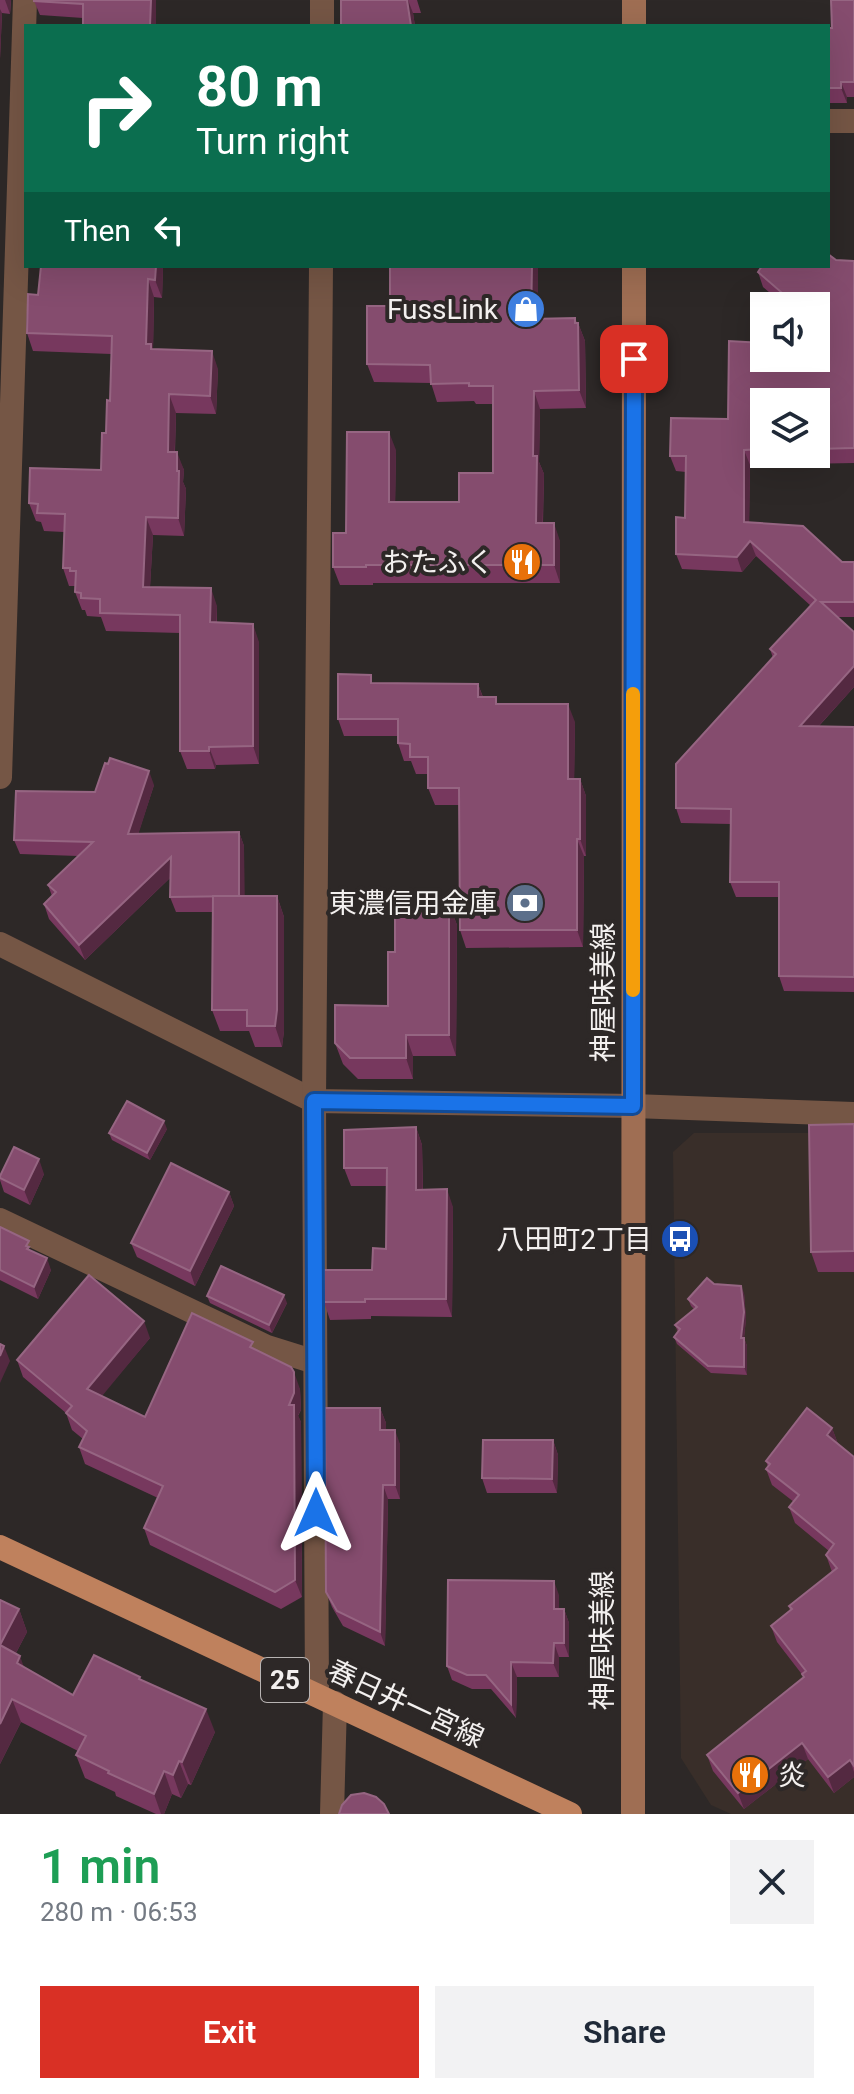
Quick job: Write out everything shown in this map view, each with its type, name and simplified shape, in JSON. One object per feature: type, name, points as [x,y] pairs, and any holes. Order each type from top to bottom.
[{"type":"main road","points":[[634,0],[634,24]]},
{"type":"main road","name":"神屋味美線","points":[[633,1814],[634,268]]},
{"type":"main road","name":"春日井一宮線","points":[[0,1547],[570,1814]]},
{"type":"street","points":[[0,777],[16,119],[25,0]]},
{"type":"street","points":[[322,0],[322,24]]},
{"type":"street","points":[[830,121],[854,121]]},
{"type":"street","points":[[321,268],[314,1101],[315,1362],[332,1814]]},
{"type":"street","points":[[0,944],[314,1101],[633,1106],[854,1114]]},
{"type":"street","points":[[0,1220],[267,1347],[315,1362]]},
{"type":"shaded area","points":[[694,1133],[854,1133],[854,1814],[731,1814],[711,1805],[681,1758],[673,1152]]},
{"type":"building","points":[[151,0],[150,24],[83,24],[83,4],[34,1]]},
{"type":"building","points":[[341,0],[407,0],[411,24],[341,24]]},
{"type":"building","points":[[831,0],[854,0],[854,82],[841,82],[841,88],[830,88]]},
{"type":"building","points":[[830,256],[836,260],[854,261],[854,448],[830,449],[830,388],[750,388],[750,450],[744,450],[744,522],[803,526],[842,562],[854,562],[854,602],[821,602],[854,632],[854,666],[800,726],[854,727],[854,977],[779,976],[779,882],[730,882],[731,809],[676,808],[676,764],[776,654],[770,649],[816,600],[750,541],[737,557],[676,554],[676,517],[685,518],[686,456],[670,456],[671,418],[728,419],[729,341],[750,342],[750,372],[830,372],[830,292],[781,292],[758,272],[761,268],[830,268]]},
{"type":"building","points":[[41,268],[156,268],[155,280],[148,279],[146,344],[151,344],[151,349],[212,351],[210,396],[169,394],[168,452],[177,452],[178,518],[146,517],[143,587],[211,588],[210,622],[253,624],[253,746],[180,751],[180,615],[100,613],[100,599],[81,598],[81,593],[75,592],[76,571],[63,568],[65,514],[37,513],[38,504],[29,503],[30,468],[101,470],[102,433],[106,433],[107,400],[110,401],[112,336],[27,333],[28,294],[38,295]]},
{"type":"building","points":[[390,268],[532,268],[531,319],[575,318],[575,323],[578,323],[579,390],[534,391],[536,523],[554,523],[554,565],[333,567],[333,533],[346,533],[347,432],[389,432],[389,502],[459,502],[459,473],[493,473],[493,386],[431,384],[430,365],[367,364],[367,306],[390,306]]},
{"type":"building","points":[[338,674],[371,675],[371,683],[478,684],[478,697],[496,697],[496,704],[568,704],[568,779],[580,779],[577,930],[460,930],[459,788],[428,788],[428,757],[410,757],[410,744],[398,743],[398,719],[338,719]]},
{"type":"building","points":[[110,758],[149,771],[128,834],[239,832],[239,896],[170,897],[171,857],[79,945],[44,904],[56,892],[48,885],[93,842],[14,840],[16,791],[95,792],[105,763],[108,764]]},
{"type":"building","points":[[213,896],[277,896],[275,1026],[247,1026],[247,1010],[212,1010]]},
{"type":"building","points":[[395,904],[449,904],[449,1035],[406,1035],[406,1058],[350,1058],[335,1043],[335,1005],[388,1006],[388,952],[395,952]]},
{"type":"building","points":[[127,1101],[164,1121],[147,1153],[109,1133]]},
{"type":"building","points":[[854,1124],[854,1251],[811,1252],[809,1125]]},
{"type":"building","points":[[416,1127],[416,1190],[447,1189],[446,1299],[324,1302],[324,1270],[372,1270],[373,1248],[386,1249],[387,1168],[344,1168],[344,1130]]},
{"type":"building","points":[[14,1147],[39,1159],[24,1190],[0,1178]]},
{"type":"building","points":[[171,1163],[229,1192],[190,1271],[131,1243]]},
{"type":"building","points":[[0,1227],[29,1241],[27,1249],[47,1258],[34,1287],[0,1270]]},
{"type":"building","points":[[221,1266],[284,1295],[269,1325],[207,1296]]},
{"type":"building","points":[[89,1275],[144,1321],[87,1389],[145,1417],[192,1313],[253,1342],[250,1347],[291,1367],[294,1372],[294,1393],[289,1405],[294,1405],[295,1580],[275,1592],[144,1528],[163,1486],[79,1447],[87,1431],[66,1413],[72,1406],[17,1360]]},
{"type":"building","points":[[707,1278],[714,1284],[741,1286],[744,1367],[708,1366],[674,1337],[680,1329],[675,1325],[697,1307],[688,1299]]},
{"type":"building","points":[[325,1408],[380,1408],[380,1430],[395,1430],[395,1485],[383,1485],[380,1632],[337,1611],[326,1592]]},
{"type":"building","points":[[807,1408],[832,1428],[827,1435],[854,1457],[854,1766],[850,1760],[828,1777],[802,1743],[738,1793],[707,1755],[804,1677],[802,1674],[806,1671],[771,1626],[792,1609],[789,1606],[837,1568],[826,1555],[834,1544],[789,1507],[799,1495],[766,1469],[770,1464],[766,1461]]},
{"type":"building","points":[[483,1440],[553,1440],[552,1479],[482,1478]]},
{"type":"building","points":[[448,1580],[554,1581],[554,1609],[564,1609],[564,1643],[554,1643],[553,1663],[511,1662],[511,1704],[486,1675],[467,1675],[447,1666]]},
{"type":"building","points":[[0,1600],[19,1609],[0,1645]]},
{"type":"building","points":[[0,1645],[20,1656],[17,1663],[73,1695],[94,1655],[206,1709],[173,1775],[164,1771],[154,1794],[108,1773],[76,1755],[86,1736],[12,1699],[0,1724]]},
{"type":"building","points":[[364,1793],[376,1797],[389,1814],[339,1814],[351,1795]]},
{"type":"slow traffic","points":[[633,694],[633,990]]},
{"type":"place","name":"FussLink","points":[[526,309]]},
{"type":"place","name":"おたふく","points":[[522,562]]},
{"type":"place","name":"東濃信用金庫","points":[[525,903]]},
{"type":"place","name":"八田町2丁目","points":[[680,1239]]},
{"type":"place","name":"炎","points":[[750,1775]]},
{"type":"route","points":[[316,1513],[314,1101],[633,1106],[634,359]]}]
